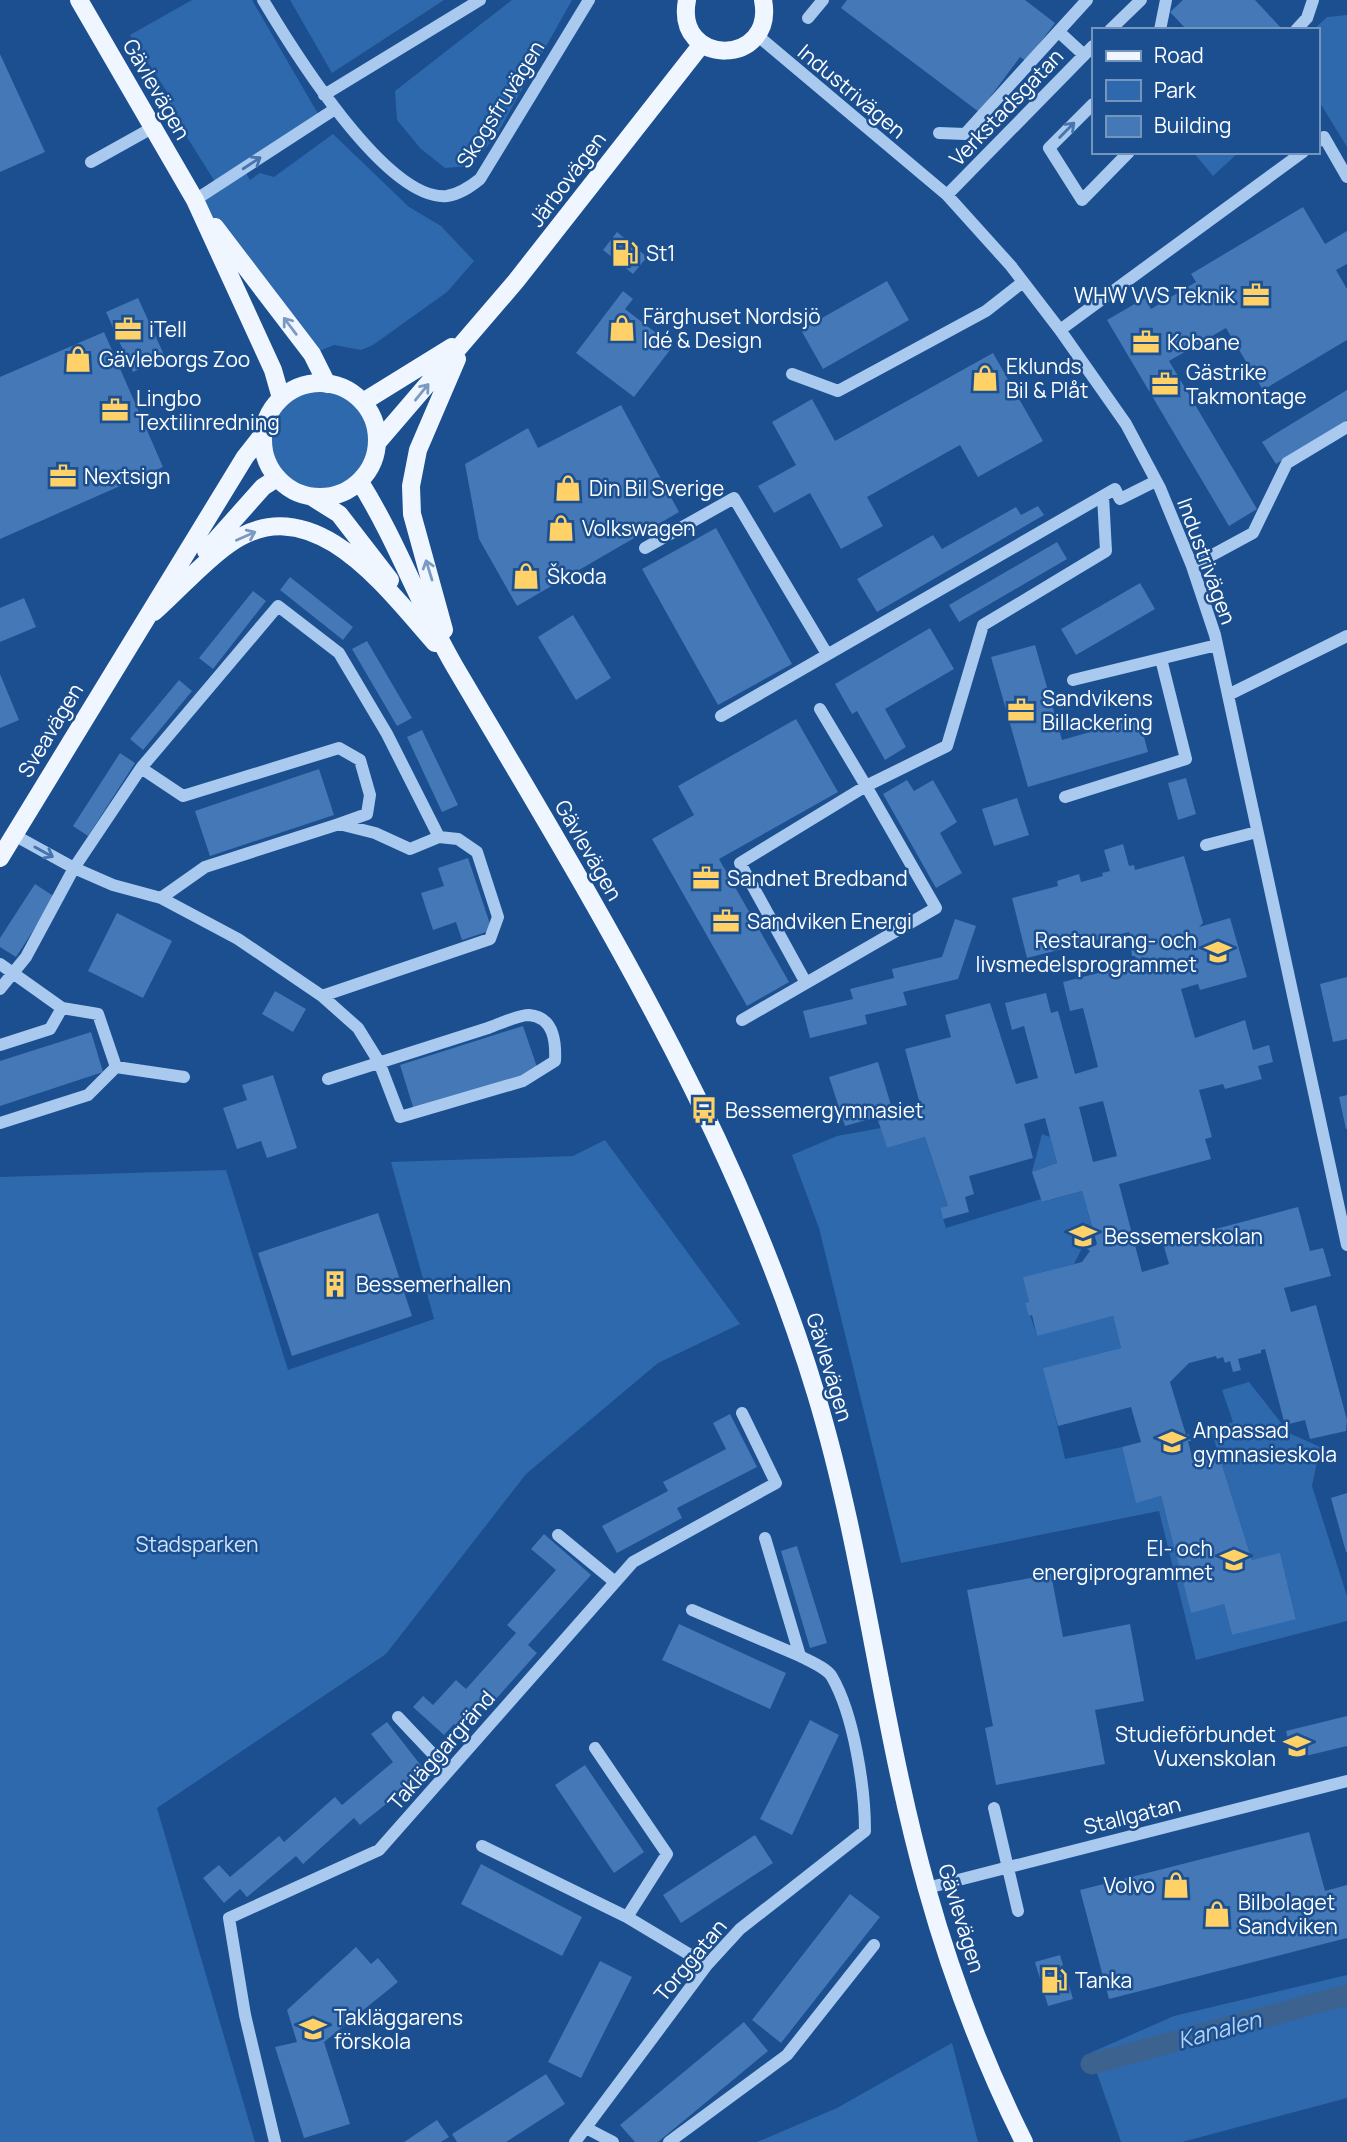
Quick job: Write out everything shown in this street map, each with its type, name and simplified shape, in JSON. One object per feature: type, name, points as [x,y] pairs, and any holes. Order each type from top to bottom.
[{"type":"main road","name":"Gävlevägen","points":[[79,0],[195,200],[273,370],[281,398]]},
{"type":"main road","points":[[687,0],[688,29],[711,50],[732,51],[758,36],[764,21],[763,0]]},
{"type":"main road","name":"Järbovägen","points":[[377,443],[524,271],[702,44]]},
{"type":"main road","name":"Gävlevägen","points":[[195,200],[312,354],[327,384]]},
{"type":"main road","points":[[451,660],[412,514],[411,486],[418,450],[464,340]]},
{"type":"main road","name":"Järbovägen","points":[[363,402],[464,340]]},
{"type":"main road","points":[[277,478],[266,459],[264,433],[268,416],[281,398],[303,386],[327,384],[349,390],[363,402],[375,423],[377,443],[372,466],[360,482],[334,496],[312,497]]},
{"type":"main road","name":"Sveavägen","points":[[5,847],[139,626],[245,457],[264,433]]},
{"type":"main road","name":"Gävlevägen","points":[[277,478],[289,489],[312,497],[339,514],[451,660]]},
{"type":"main road","name":"Sveavägen","points":[[139,626],[263,487],[277,478]]},
{"type":"main road","name":"Gävlevägen","points":[[360,482],[451,660],[615,940],[695,1091],[769,1257],[813,1385],[837,1474],[927,1888],[985,2055],[1024,2142]]},
{"type":"main road","points":[[139,626],[228,544],[268,527],[296,527],[313,530],[352,555],[451,660]]},
{"type":"street","name":"Skogsfruvägen","points":[[263,0],[324,94],[372,150],[409,183],[444,196],[464,191],[480,180],[589,0]]},
{"type":"street","points":[[324,94],[480,0]]},
{"type":"street","points":[[808,18],[823,0]]},
{"type":"street","points":[[939,133],[965,134],[1087,0]]},
{"type":"street","points":[[1112,28],[1141,0]]},
{"type":"street","points":[[1160,28],[1166,0]]},
{"type":"street","points":[[1298,28],[1307,18],[1313,0]]},
{"type":"street","points":[[1059,32],[1089,51]]},
{"type":"street","name":"Industrivägen","points":[[758,36],[947,195],[1023,282],[1060,330],[1126,424],[1156,481],[1192,566],[1217,645],[1347,1245]]},
{"type":"street","name":"Verkstadsgatan","points":[[947,195],[1089,51]]},
{"type":"street","points":[[1092,105],[1049,148],[1082,200],[1127,154]]},
{"type":"street","points":[[195,200],[335,109]]},
{"type":"street","points":[[91,162],[152,128]]},
{"type":"street","points":[[1319,141],[1324,137],[1347,177]]},
{"type":"street","points":[[1060,330],[1300,154]]},
{"type":"street","points":[[792,374],[838,391],[986,311],[1023,282]]},
{"type":"street","points":[[1192,566],[1253,533],[1287,463],[1347,427]]},
{"type":"street","points":[[721,716],[1115,488],[1120,499],[1156,481]]},
{"type":"street","points":[[806,983],[740,863],[866,786],[947,746],[983,625],[1107,551],[1103,496]]},
{"type":"street","points":[[645,548],[734,498],[827,654]]},
{"type":"street","points":[[0,989],[26,957],[74,869],[141,768],[278,606],[339,653],[387,734],[439,837]]},
{"type":"street","points":[[1228,695],[1347,636]]},
{"type":"street","points":[[1073,680],[1217,645]]},
{"type":"street","points":[[1065,797],[1186,759],[1161,659]]},
{"type":"street","points":[[742,1020],[936,908],[820,709]]},
{"type":"street","points":[[141,768],[183,796],[339,748],[360,760],[370,795],[367,814],[205,867],[161,898]]},
{"type":"street","points":[[322,996],[490,939],[498,917],[477,852],[458,839],[439,837],[410,849],[375,833],[339,824]]},
{"type":"street","points":[[1206,845],[1257,832]]},
{"type":"street","points":[[5,847],[74,869],[113,885],[161,898],[238,939],[322,996],[358,1028],[379,1062],[400,1117],[523,1081],[555,1061],[556,1038],[544,1022],[529,1015],[379,1062],[328,1079]]},
{"type":"street","points":[[0,964],[62,1008],[98,1014],[116,1067]]},
{"type":"street","points":[[0,1045],[50,1029],[62,1008]]},
{"type":"street","points":[[116,1067],[184,1077]]},
{"type":"street","points":[[0,1123],[88,1095],[116,1067]]},
{"type":"street","name":"Takläggargränd","points":[[275,2142],[244,2015],[229,1918],[379,1850],[633,1562],[776,1483],[742,1413]]},
{"type":"street","points":[[558,1535],[615,1582]]},
{"type":"street","points":[[765,1538],[800,1656]]},
{"type":"street","points":[[692,1610],[800,1656]]},
{"type":"street","name":"Torggatan","points":[[575,2142],[707,1965],[740,1929],[865,1831],[865,1793],[849,1723],[831,1675],[800,1656]]},
{"type":"street","points":[[398,1717],[448,1770]]},
{"type":"street","points":[[595,1748],[667,1854],[627,1917]]},
{"type":"street","name":"Stallgatan","points":[[927,1888],[1347,1782]]},
{"type":"street","points":[[994,1808],[1018,1911]]},
{"type":"street","points":[[482,1846],[627,1917],[707,1965]]},
{"type":"street","points":[[669,2142],[787,2055],[874,1945]]},
{"type":"street","points":[[586,2128],[613,2142]]},
{"type":"green space","points":[[192,0],[252,0],[321,119],[244,169],[250,180],[260,173],[274,177],[333,134],[409,207],[441,226],[474,261],[447,292],[373,345],[361,350],[334,345],[312,354],[195,200],[217,185],[163,99],[169,95],[130,35]]},
{"type":"green space","points":[[290,0],[444,0],[332,73]]},
{"type":"green space","points":[[512,0],[572,0],[496,136],[470,166],[445,168],[421,149],[397,120],[395,91]]},
{"type":"green space","points":[[1347,15],[1347,147],[1319,101],[1319,28],[1315,28],[1327,17]]},
{"type":"green space","points":[[1195,154],[1237,154],[1213,176]]},
{"type":"green space","points":[[320,383],[342,387],[360,400],[373,418],[377,440],[373,462],[360,480],[342,493],[320,497],[298,493],[280,480],[267,462],[263,440],[267,418],[280,400],[298,387]]},
{"type":"green space","points":[[881,1128],[887,1148],[925,1137],[948,1206],[940,1209],[946,1228],[1041,1199],[1043,1202],[1082,1191],[1094,1234],[1083,1246],[1074,1264],[1024,1277],[1029,1302],[1026,1304],[1037,1335],[1113,1316],[1121,1348],[1044,1368],[1065,1459],[1122,1447],[1136,1502],[1161,1496],[1191,1612],[1224,1604],[1232,1635],[1296,1618],[1280,1554],[1252,1560],[1211,1430],[1233,1422],[1222,1390],[1249,1382],[1289,1433],[1320,1447],[1312,1486],[1347,1596],[1347,1621],[1196,1660],[1159,1511],[901,1563],[819,1228],[792,1155],[837,1136]]},
{"type":"green space","points":[[1042,1134],[1050,1137],[1057,1163],[1032,1172]]},
{"type":"green space","name":"Stadsparken","points":[[605,1140],[740,1324],[658,1363],[526,1474],[386,1654],[157,1808],[255,2142],[0,2142],[0,1177],[226,1170],[288,1370],[434,1319],[391,1162],[573,1156]]},
{"type":"green space","points":[[1347,1975],[1347,2098],[1182,2142],[1121,2142],[1090,2053],[1174,2016]]},
{"type":"green space","points":[[952,2043],[978,2142],[757,2142],[837,2108]]},
{"type":"building","points":[[847,0],[1025,0],[1055,23],[1026,61],[1020,57],[979,112],[841,8]]},
{"type":"building","points":[[1183,0],[1255,0],[1281,28],[1185,28],[1170,12]]},
{"type":"building","points":[[0,54],[45,152],[0,172]]},
{"type":"building","points":[[1303,207],[1325,244],[1347,231],[1347,264],[1336,270],[1347,289],[1347,340],[1263,390],[1226,328],[1169,361],[1257,509],[1229,526],[1107,320],[1145,298],[1151,309],[1196,282],[1191,274]]},
{"type":"building","name":"St1","points":[[617,232],[647,257],[633,274],[603,250]]},
{"type":"building","points":[[887,281],[909,320],[823,369],[801,330]]},
{"type":"building","name":"Färghuset Nordsjö Idé & Design","points":[[623,291],[633,299],[625,309],[673,346],[634,397],[576,353]]},
{"type":"building","points":[[138,298],[165,357],[133,372],[106,312]]},
{"type":"building","points":[[104,332],[163,467],[0,539],[0,377]]},
{"type":"building","points":[[993,353],[1043,441],[978,477],[960,445],[867,497],[883,526],[841,549],[810,493],[774,513],[758,486],[796,465],[772,422],[812,399],[835,441]]},
{"type":"building","points":[[1347,390],[1347,420],[1276,464],[1262,442]]},
{"type":"building","name":"Din Bil Sverige","points":[[621,405],[679,512],[517,606],[479,539],[465,464],[528,428],[538,448]]},
{"type":"building","points":[[1038,506],[1044,515],[877,612],[857,579],[933,535],[942,549],[1016,507],[1021,515]]},
{"type":"building","points":[[716,528],[792,664],[718,705],[642,569]]},
{"type":"building","points":[[1057,542],[1067,559],[959,622],[949,605]]},
{"type":"building","points":[[290,577],[353,627],[343,640],[280,590]]},
{"type":"building","points":[[1140,583],[1155,609],[1076,655],[1061,629]]},
{"type":"building","points":[[253,591],[266,601],[213,669],[199,658]]},
{"type":"building","points":[[24,598],[36,627],[0,642],[0,608]]},
{"type":"building","points":[[573,615],[611,678],[576,700],[538,637]]},
{"type":"building","points":[[930,628],[954,669],[885,709],[906,747],[885,760],[857,711],[852,714],[835,684]]},
{"type":"building","points":[[367,641],[412,718],[397,726],[352,649]]},
{"type":"building","points":[[1035,645],[1062,740],[1139,718],[1148,752],[1028,787],[991,657]]},
{"type":"building","points":[[0,674],[19,720],[0,728]]},
{"type":"building","points":[[179,680],[192,691],[143,750],[130,739]]},
{"type":"building","name":"Sandviken Energi","points":[[796,719],[838,792],[719,859],[789,982],[747,1006],[652,839],[694,815],[678,786]]},
{"type":"building","points":[[422,730],[458,805],[442,812],[407,737]]},
{"type":"building","points":[[120,753],[135,763],[88,836],[73,826]]},
{"type":"building","points":[[319,769],[334,815],[210,856],[195,811]]},
{"type":"building","points":[[1186,778],[1196,814],[1178,820],[1168,783]]},
{"type":"building","points":[[907,780],[914,791],[933,780],[957,822],[940,833],[962,873],[936,888],[883,794]]},
{"type":"building","points":[[1017,798],[1029,835],[994,846],[982,809]]},
{"type":"building","name":"Bessemerskolan","points":[[1123,844],[1129,866],[1134,865],[1135,870],[1184,856],[1203,923],[1199,927],[1230,918],[1247,977],[1200,990],[1198,984],[1181,989],[1195,1038],[1245,1020],[1253,1050],[1269,1045],[1273,1062],[1258,1066],[1262,1079],[1225,1089],[1223,1084],[1199,1090],[1212,1137],[1205,1139],[1211,1159],[1119,1184],[1142,1272],[1169,1264],[1163,1243],[1298,1207],[1310,1251],[1323,1248],[1331,1276],[1284,1288],[1291,1312],[1316,1305],[1347,1420],[1346,1431],[1310,1439],[1305,1420],[1285,1425],[1265,1349],[1261,1350],[1261,1353],[1238,1359],[1241,1370],[1233,1372],[1230,1361],[1225,1363],[1223,1357],[1217,1359],[1216,1356],[1189,1363],[1170,1382],[1186,1435],[1189,1434],[1192,1457],[1217,1449],[1252,1560],[1280,1553],[1296,1619],[1232,1635],[1224,1604],[1191,1613],[1161,1496],[1136,1503],[1122,1447],[1141,1442],[1131,1407],[1058,1426],[1043,1368],[1121,1348],[1113,1316],[1037,1336],[1032,1315],[1029,1316],[1025,1303],[1029,1302],[1023,1277],[1082,1262],[1090,1251],[1083,1246],[1087,1240],[1095,1246],[1097,1244],[1082,1191],[1042,1202],[1032,1172],[1057,1163],[1045,1118],[1024,1124],[1033,1158],[969,1176],[974,1194],[965,1197],[969,1212],[943,1219],[940,1208],[948,1206],[925,1137],[887,1148],[877,1117],[845,1126],[829,1077],[878,1062],[894,1115],[921,1108],[905,1049],[951,1037],[945,1015],[990,1003],[1016,1084],[1038,1078],[1024,1026],[1012,1030],[1005,1003],[1046,993],[1051,1013],[1058,1011],[1075,1074],[1098,1067],[1083,1008],[1070,1011],[1063,982],[1137,963],[1135,956],[1132,956],[1129,932],[1027,958],[1012,898],[1058,886],[1057,881],[1079,874],[1081,882],[1103,876],[1102,873],[1110,871],[1104,850]],"holes":[[[1103,1101],[1117,1156],[1093,1162],[1079,1107]]]},
{"type":"building","points":[[468,858],[492,930],[462,940],[456,922],[433,930],[421,893],[444,886],[438,868]]},
{"type":"building","points":[[35,884],[55,897],[16,957],[0,947],[0,938]]},
{"type":"building","points":[[117,913],[172,941],[143,998],[88,971]]},
{"type":"building","points":[[955,919],[976,926],[958,979],[903,992],[907,1005],[865,1015],[867,1024],[810,1038],[803,1011],[853,999],[850,989],[894,978],[892,969],[942,957]]},
{"type":"building","points":[[1347,977],[1347,1039],[1333,1042],[1320,984]]},
{"type":"building","points":[[275,991],[306,1009],[293,1032],[262,1014]]},
{"type":"building","points":[[523,1026],[538,1070],[414,1110],[400,1065]]},
{"type":"building","points":[[91,1032],[103,1072],[0,1106],[0,1061]]},
{"type":"building","points":[[273,1075],[297,1148],[267,1158],[261,1141],[237,1149],[223,1108],[247,1100],[242,1085]]},
{"type":"building","points":[[1347,1095],[1347,1129],[1346,1129],[1339,1097]]},
{"type":"building","name":"Bessemerhallen","points":[[378,1213],[412,1316],[292,1356],[258,1253]]},
{"type":"building","points":[[730,1414],[757,1467],[677,1508],[682,1518],[617,1553],[602,1526],[668,1491],[663,1482],[726,1449],[713,1423]]},
{"type":"building","points":[[1347,1493],[1347,1552],[1346,1552],[1331,1498]]},
{"type":"building","points":[[544,1534],[591,1575],[528,1645],[537,1653],[487,1709],[482,1704],[459,1729],[454,1724],[444,1735],[413,1707],[423,1696],[433,1705],[456,1680],[466,1689],[516,1633],[507,1625],[556,1570],[531,1549]]},
{"type":"building","points":[[797,1546],[827,1643],[810,1648],[781,1551]]},
{"type":"building","points":[[1051,1574],[1063,1637],[1130,1624],[1144,1701],[1095,1710],[1105,1764],[996,1785],[985,1728],[993,1726],[967,1590]]},
{"type":"building","points":[[679,1624],[786,1673],[770,1709],[662,1660]]},
{"type":"building","points":[[1347,1716],[1347,1746],[1293,1759],[1286,1731]]},
{"type":"building","points":[[810,1720],[839,1735],[792,1835],[760,1819]]},
{"type":"building","points":[[387,1722],[426,1772],[360,1825],[354,1818],[303,1864],[296,1856],[247,1897],[240,1889],[224,1903],[203,1878],[219,1865],[230,1877],[279,1836],[284,1842],[335,1797],[342,1805],[393,1762],[371,1734]]},
{"type":"building","points":[[585,1765],[644,1852],[614,1873],[555,1785]]},
{"type":"building","name":"Bilbolaget Sandviken","points":[[1309,1832],[1325,1891],[1347,1885],[1347,1938],[1109,1999],[1080,1890]]},
{"type":"building","points":[[755,1835],[773,1863],[681,1923],[663,1895]]},
{"type":"building","points":[[481,1864],[582,1917],[562,1956],[461,1904]]},
{"type":"building","points":[[850,1894],[880,1917],[781,2043],[752,2020]]},
{"type":"building","name":"Takläggarens förskola","points":[[356,1947],[371,1964],[378,1958],[398,1982],[324,2042],[350,2124],[304,2138],[275,2047],[297,2042],[287,2010]]},
{"type":"building","name":"Tanka","points":[[1060,1955],[1073,1999],[1048,2006],[1035,1962]]},
{"type":"building","points":[[600,1961],[632,1977],[581,2078],[548,2062]]},
{"type":"building","points":[[744,2022],[768,2051],[658,2142],[635,2142],[620,2125]]},
{"type":"building","points":[[546,2074],[565,2104],[506,2142],[457,2142],[452,2134]]},
{"type":"building","points":[[437,2120],[449,2137],[441,2142],[404,2142]]},
{"type":"waterway","name":"Kanalen","points":[[1091,2064],[1347,1995]]},
{"type":"place","name":"St1","points":[[625,253]]},
{"type":"place","name":"WHW VVS Teknik","points":[[1256,295]]},
{"type":"place","name":"Färghuset Nordsjö Idé & Design","points":[[622,328]]},
{"type":"place","name":"iTell","points":[[128,329]]},
{"type":"place","name":"Kobane","points":[[1146,342]]},
{"type":"place","name":"Gävleborgs Zoo","points":[[78,359]]},
{"type":"place","name":"Eklunds Bil & Plåt","points":[[985,378]]},
{"type":"place","name":"Gästrike Takmontage","points":[[1165,384]]},
{"type":"place","name":"Lingbo Textilinredning","points":[[115,410]]},
{"type":"place","name":"Nextsign","points":[[63,476]]},
{"type":"place","name":"Din Bil Sverige","points":[[568,488]]},
{"type":"place","name":"Volkswagen","points":[[561,528]]},
{"type":"place","name":"Škoda","points":[[526,576]]},
{"type":"place","name":"Sandvikens Billackering","points":[[1021,710]]},
{"type":"place","name":"Sandnet Bredband","points":[[706,878]]},
{"type":"place","name":"Sandviken Energi","points":[[726,921]]},
{"type":"place","name":"Restaurang- och livsmedelsprogrammet","points":[[1218,952]]},
{"type":"place","name":"Bessemergymnasiet","points":[[704,1110]]},
{"type":"place","name":"Bessemerskolan","points":[[1083,1236]]},
{"type":"place","name":"Bessemerhallen","points":[[335,1284]]},
{"type":"place","name":"Anpassad gymnasieskola","points":[[1172,1442]]},
{"type":"place","name":"El- och energiprogrammet","points":[[1234,1560]]},
{"type":"place","name":"Studieförbundet Vuxenskolan","points":[[1297,1746]]},
{"type":"place","name":"Volvo","points":[[1176,1885]]},
{"type":"place","name":"Bilbolaget Sandviken","points":[[1217,1914]]},
{"type":"place","name":"Tanka","points":[[1054,1980]]},
{"type":"place","name":"Takläggarens förskola","points":[[313,2029]]}]
